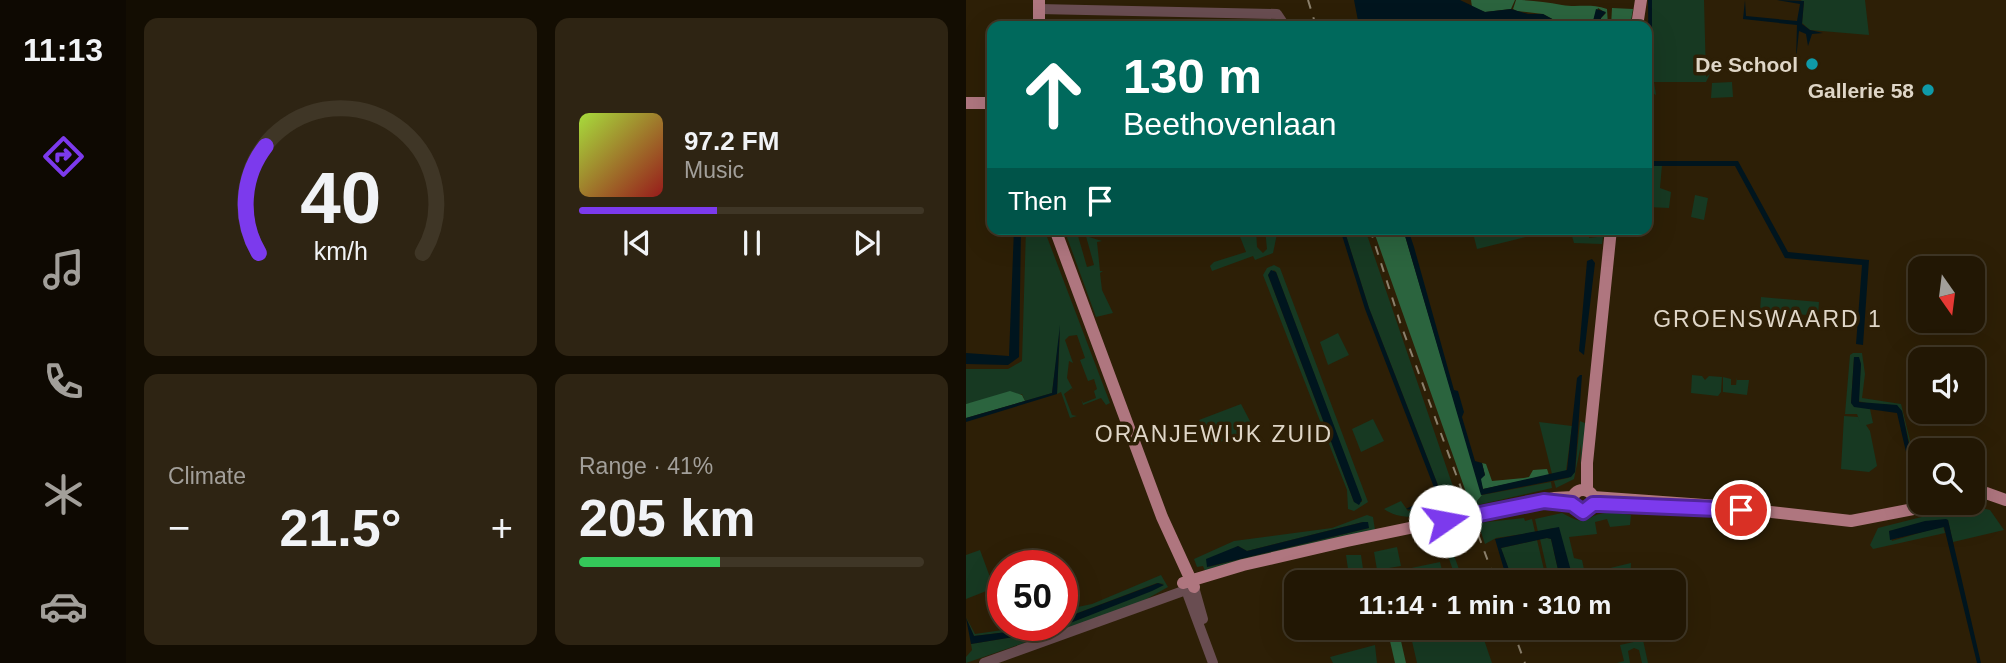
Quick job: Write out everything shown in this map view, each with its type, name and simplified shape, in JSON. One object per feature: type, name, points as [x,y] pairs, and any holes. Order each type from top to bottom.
[{"type":"main road","points":[[1638,21],[1641,0]]},
{"type":"main road","points":[[966,102],[987,101]]},
{"type":"main road","points":[[1057,235],[1161,517],[1189,585],[1262,562],[1339,544],[1544,501],[1583,497],[1851,521],[1868,526],[1908,512]]},
{"type":"main road","points":[[1583,497],[1595,383],[1594,363],[1610,235]]},
{"type":"main road","points":[[1985,493],[2002,502]]},
{"type":"street","points":[[1039,5],[1277,14],[1282,21]]},
{"type":"street","points":[[984,663],[1189,585],[1213,663]]},
{"type":"green space","points":[[1471,0],[1515,0],[1511,9],[1485,12],[1472,7]]},
{"type":"green space","points":[[1516,0],[1594,6],[1607,9],[1608,21],[1601,21],[1606,13],[1598,8],[1593,21],[1556,21],[1543,14],[1513,9]]},
{"type":"green space","points":[[1652,0],[1704,0],[1706,77],[1710,74],[1706,82],[1654,82],[1656,95],[1652,93]]},
{"type":"green space","points":[[1800,0],[1865,0],[1869,35],[1810,30],[1802,23],[1804,2]]},
{"type":"green space","points":[[1612,8],[1633,9],[1631,21],[1611,21]]},
{"type":"green space","points":[[1732,82],[1733,97],[1711,98],[1712,83]]},
{"type":"green space","points":[[1662,165],[1660,188],[1671,192],[1669,208],[1652,207],[1652,166]]},
{"type":"green space","points":[[1695,195],[1708,198],[1704,220],[1691,217]]},
{"type":"green space","points":[[1026,235],[1046,235],[1110,403],[1106,405],[1101,398],[1083,405],[1081,398],[1083,403],[1096,398],[1094,391],[1097,389],[1094,379],[1088,381],[1080,360],[1085,358],[1077,335],[1069,336],[1065,340],[1073,363],[1069,361],[1067,378],[1075,393],[1072,388],[1064,394],[1072,415],[1077,416],[1070,418],[1061,392],[1057,394],[1060,331],[1052,393],[1025,401],[1022,394],[966,404],[966,369],[1008,369],[1022,361]]},
{"type":"green space","points":[[1066,235],[1078,235],[1087,267],[1094,265],[1086,235],[1102,241],[1097,242],[1100,271],[1103,271],[1100,273],[1102,290],[1113,313],[1096,317]]},
{"type":"green space","points":[[1239,235],[1256,235],[1257,247],[1263,253],[1267,249],[1266,235],[1277,235],[1273,253],[1255,260],[1253,256],[1212,271],[1210,266],[1214,262],[1246,252]]},
{"type":"green space","points":[[1346,235],[1367,235],[1460,507],[1411,517],[1393,514],[1384,509],[1401,501],[1408,511],[1440,498],[1441,493],[1369,308]]},
{"type":"green space","points":[[1375,235],[1405,235],[1482,495],[1473,506]]},
{"type":"green space","points":[[1474,235],[1534,235],[1477,249]]},
{"type":"green space","points":[[1572,235],[1589,235],[1589,238],[1603,235],[1602,244],[1574,243]]},
{"type":"green space","points":[[1274,265],[1280,268],[1368,502],[1354,511],[1348,509],[1347,490],[1263,275],[1267,268]],"holes":[[[1274,270],[1362,502],[1354,502],[1268,275]]]},
{"type":"green space","points":[[1761,297],[1819,302],[1818,316],[1760,311]]},
{"type":"green space","points":[[1338,333],[1349,355],[1328,365],[1320,342]]},
{"type":"green space","points":[[1862,353],[1865,374],[1862,398],[1901,404],[1909,438],[1902,411],[1858,401],[1861,364],[1858,357],[1854,358],[1851,403],[1870,409],[1873,423],[1866,425],[1870,431],[1877,466],[1869,472],[1841,469],[1844,416],[1858,417],[1861,425],[1857,414],[1845,414],[1850,355]]},
{"type":"green space","points":[[1692,375],[1702,376],[1705,380],[1709,376],[1722,377],[1721,392],[1718,396],[1691,393]]},
{"type":"green space","points":[[1723,377],[1731,379],[1731,385],[1736,385],[1737,377],[1737,380],[1749,380],[1747,395],[1723,392]]},
{"type":"green space","points":[[1010,391],[1022,395],[1025,401],[966,418],[966,404]]},
{"type":"green space","points":[[1241,404],[1251,423],[1251,430],[1212,445],[1199,420]]},
{"type":"green space","points":[[1373,419],[1384,441],[1361,452],[1352,429]]},
{"type":"green space","points":[[1580,421],[1587,424],[1580,465],[1581,444],[1574,479],[1556,488],[1554,481],[1568,478],[1575,472]]},
{"type":"green space","points":[[1539,422],[1572,426],[1566,471],[1552,474]]},
{"type":"green space","points":[[1482,463],[1486,464],[1492,481],[1529,477],[1533,470],[1547,469],[1549,475],[1483,489],[1480,479],[1485,475]]},
{"type":"green space","points":[[1551,482],[1552,488],[1473,506],[1482,495]]},
{"type":"green space","points":[[1985,509],[1990,510],[2004,530],[1953,542],[1948,520],[1889,531],[1892,541],[1943,526],[1945,533],[1873,549],[1870,545],[1878,528],[1929,515],[1985,515]]},
{"type":"green space","points":[[1562,513],[1583,521],[1606,513],[1631,515],[1630,525],[1610,527],[1607,519],[1595,522],[1597,534],[1569,537],[1574,558],[1582,560],[1584,570],[1569,570],[1553,528],[1538,532],[1535,519]]},
{"type":"green space","points":[[1367,515],[1373,517],[1375,530],[1205,571],[1203,566],[1197,567],[1194,559],[1234,541],[1332,528]],"holes":[[[1363,522],[1369,528],[1208,567],[1238,546],[1247,551]]]},
{"type":"green space","points":[[1524,518],[1525,521],[1532,519],[1535,532],[1496,538],[1485,544],[1478,523]]},
{"type":"green space","points":[[1447,536],[1459,570],[1453,570],[1448,556],[1438,556],[1435,539]]},
{"type":"green space","points":[[1540,539],[1551,539],[1558,570],[1547,570]]},
{"type":"green space","points":[[1537,540],[1544,570],[1509,570],[1501,548]]},
{"type":"green space","points":[[1397,547],[1401,566],[1377,570],[1374,552]]},
{"type":"green space","points":[[980,550],[987,569],[987,591],[966,599],[966,555]]},
{"type":"green space","points":[[1346,555],[1361,555],[1363,570],[1348,570]]},
{"type":"green space","points":[[1440,562],[1442,570],[1402,570]]},
{"type":"green space","points":[[1631,563],[1631,570],[1602,570]]},
{"type":"green space","points":[[1161,575],[1168,587],[1143,601],[1078,625],[1078,620],[1164,584],[1157,583],[1078,613],[1078,607],[1092,604]]},
{"type":"green space","points":[[966,617],[975,634],[987,632],[987,634],[974,636]]},
{"type":"green space","points":[[1390,640],[1401,640],[1406,663],[1395,663]]},
{"type":"green space","points":[[1412,640],[1484,640],[1492,663],[1417,663]]},
{"type":"green space","points":[[1643,640],[1648,663],[1642,663],[1639,650],[1634,648],[1628,651],[1630,663],[1617,663],[1624,661],[1620,645]]},
{"type":"green space","points":[[1029,641],[966,663],[966,657],[972,650],[971,644]]},
{"type":"green space","points":[[1375,645],[1377,663],[1333,663],[1330,657]]},
{"type":"water","points":[[1354,0],[1460,0],[1485,12],[1511,9],[1528,14],[1543,14],[1556,21],[1358,21]]},
{"type":"water","points":[[1648,0],[1652,0],[1652,21],[1648,21]]},
{"type":"water","points":[[1745,0],[1746,16],[1797,21],[1800,4],[1777,0],[1804,1],[1802,24],[1810,30],[1823,33],[1812,34],[1808,46],[1806,34],[1799,31],[1796,60],[1797,25],[1743,19]]},
{"type":"water","points":[[1596,9],[1606,12],[1601,21],[1593,21]]},
{"type":"water","points":[[1652,161],[1738,161],[1788,252],[1869,260],[1863,345],[1856,344],[1862,265],[1785,258],[1735,166],[1652,166]]},
{"type":"water","points":[[1014,235],[1021,235],[1019,357],[1008,365],[966,364],[966,353],[1009,356]]},
{"type":"water","points":[[1342,235],[1346,235],[1369,308],[1441,493],[1440,498],[1415,510],[1406,509],[1431,496],[1435,490],[1365,309]]},
{"type":"water","points":[[1405,235],[1410,235],[1414,247],[1454,390],[1458,391],[1464,412],[1462,417],[1475,461],[1482,463],[1485,475],[1481,479],[1483,489],[1567,470],[1577,378],[1582,375],[1575,472],[1571,477],[1481,495]]},
{"type":"water","points":[[1592,259],[1595,263],[1584,355],[1579,351],[1587,261]]},
{"type":"water","points":[[1271,270],[1276,272],[1362,500],[1359,505],[1354,502],[1268,275]]},
{"type":"water","points":[[1060,325],[1057,394],[966,422],[966,418],[1052,393]]},
{"type":"water","points":[[1854,357],[1859,357],[1859,402],[1897,405],[1902,411],[1908,440],[1908,460],[1897,413],[1854,407],[1851,403]]},
{"type":"water","points":[[1946,519],[1981,663],[1977,663],[1944,527],[1890,540],[1889,531],[1925,521]]},
{"type":"water","points":[[1368,522],[1369,528],[1207,567],[1206,559],[1238,546],[1247,551]]},
{"type":"water","points":[[1559,527],[1571,570],[1558,570],[1551,539],[1547,538],[1501,548],[1509,570],[1504,570],[1495,539]]},
{"type":"water","points":[[1158,583],[1164,585],[1078,620],[1078,613]]},
{"type":"water","points":[[966,618],[974,636],[987,634],[989,641],[971,644]]},
{"type":"railway","points":[[1308,0],[1314,21]]},
{"type":"railway","points":[[1372,235],[1401,325],[1491,570]]},
{"type":"railway","points":[[1516,640],[1525,663]]},
{"type":"place","name":"De School","points":[[1812,64]]},
{"type":"place","name":"Gallerie 58","points":[[1928,90]]},
{"type":"district","name":"GROENSWAARD 1","points":[[1768,319]]},
{"type":"district","name":"ORANJEWIJK ZUID","points":[[1214,434]]},
{"type":"route","points":[[1445,521],[1544,501],[1572,504],[1580,512],[1589,510],[1593,504],[1724,512],[1741,510]]}]
